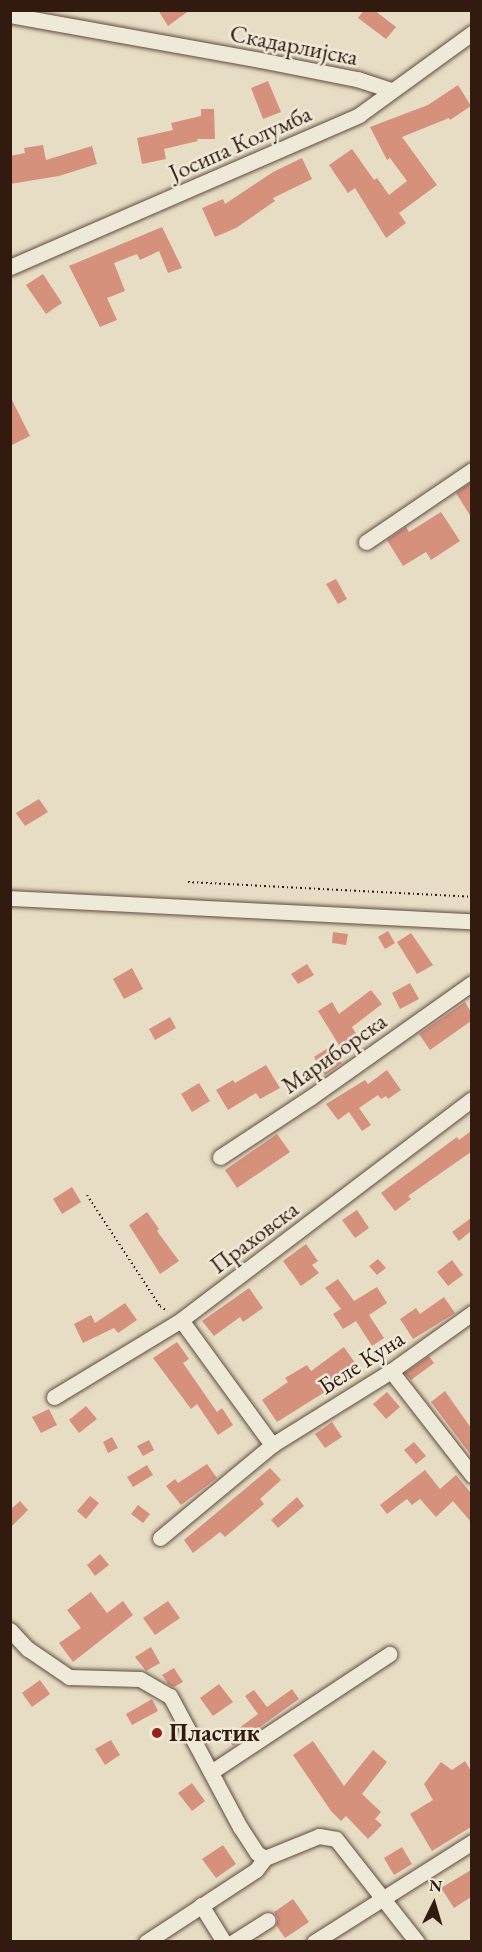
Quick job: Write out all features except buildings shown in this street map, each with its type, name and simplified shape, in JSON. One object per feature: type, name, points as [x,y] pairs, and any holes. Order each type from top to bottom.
[{"type":"street","name":"Скадарлијска","points":[[10,15],[260,60],[357,80],[391,90]]},
{"type":"street","name":"Јосипа Колумба","points":[[10,267],[359,115],[471,33]]},
{"type":"street","points":[[366,542],[471,470]]},
{"type":"street","points":[[10,898],[471,921]]},
{"type":"street","name":"Мариборска","points":[[220,1157],[311,1097],[471,983]]},
{"type":"street","name":"Праховска","points":[[54,1397],[181,1320],[471,1099]]},
{"type":"street","name":"Беле Куна","points":[[160,1538],[272,1445],[391,1371],[471,1313]]},
{"type":"street","points":[[181,1320],[272,1445]]},
{"type":"street","points":[[391,1371],[471,1475]]},
{"type":"street","points":[[10,1630],[28,1648],[69,1677],[140,1679],[170,1696],[240,1827],[257,1853],[265,1858]]},
{"type":"street","points":[[211,1772],[389,1654]]},
{"type":"street","points":[[146,1941],[256,1870],[265,1858],[319,1836],[336,1839],[386,1899],[417,1941]]},
{"type":"street","points":[[314,1941],[386,1899],[471,1842]]},
{"type":"street","points":[[201,1905],[224,1941]]},
{"type":"street","points":[[233,1941],[267,1920]]},
{"type":"path","points":[[188,882],[471,897]]},
{"type":"path","points":[[87,1195],[160,1306],[181,1320]]},
{"type":"place","name":"Пластик","points":[[157,1733]]}]
